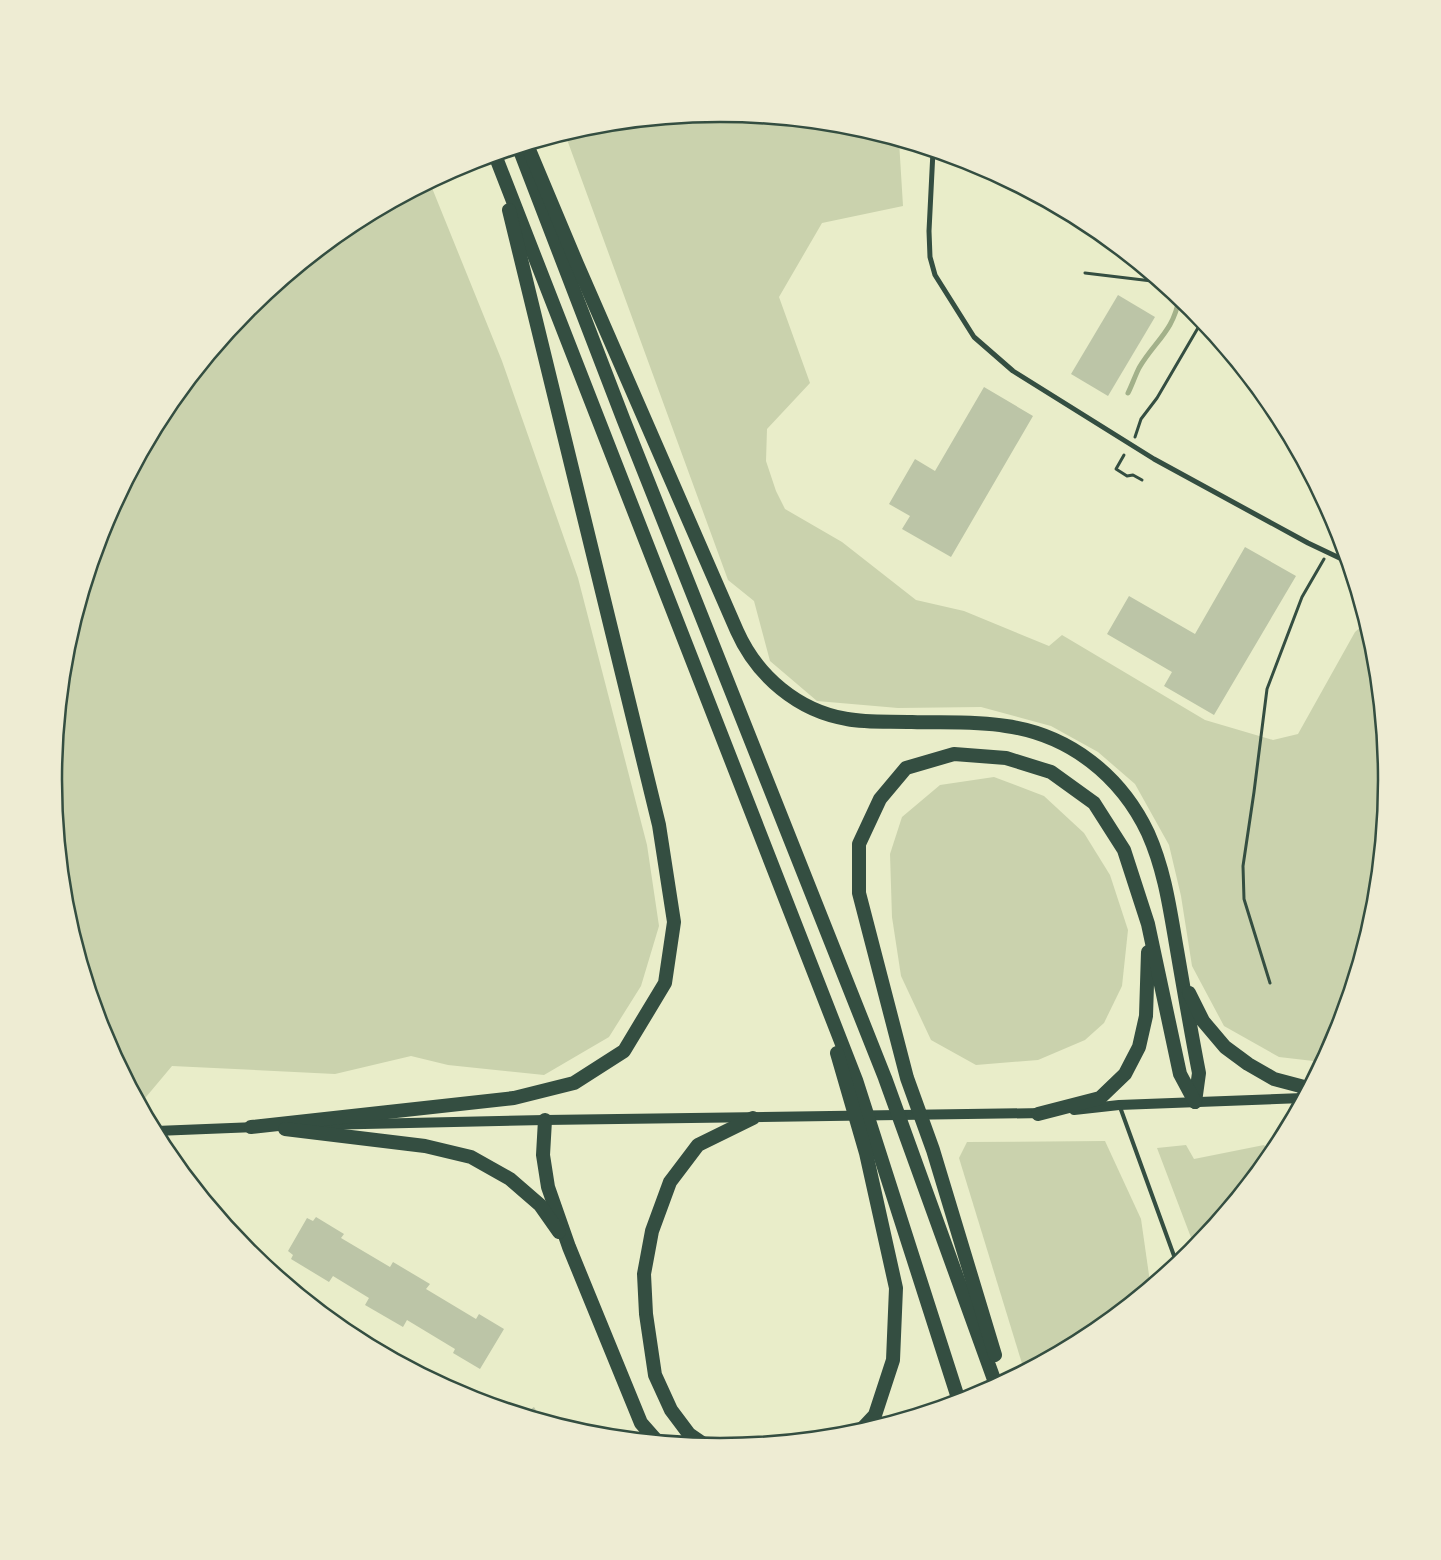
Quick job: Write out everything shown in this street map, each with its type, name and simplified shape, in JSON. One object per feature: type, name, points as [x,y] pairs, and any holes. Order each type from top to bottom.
[{"type":"highway","points":[[530,150],[577,264],[736,631],[757,664],[769,678],[790,696],[805,705],[820,712],[849,720],[994,724],[1018,728],[1054,739],[1082,754],[1095,764],[1109,776],[1128,798],[1147,832],[1156,853],[1168,894],[1199,1073],[1195,1102]]},
{"type":"highway","points":[[521,153],[617,403],[885,1078],[994,1378]]},
{"type":"highway","points":[[251,1127],[514,1098],[574,1083],[624,1051],[665,983],[674,922],[659,825],[497,161]]},
{"type":"highway","points":[[498,161],[817,980],[850,1080],[880,1152],[957,1394]]},
{"type":"highway","points":[[1000,1375],[934,1150],[907,1078],[859,893],[859,844],[880,799],[906,768],[954,754],[1006,758],[1051,772],[1094,803],[1124,850],[1148,924],[1180,1074],[1195,1102]]},
{"type":"highway","points":[[1038,1114],[1100,1098],[1125,1074],[1139,1047],[1146,1016],[1148,924]]},
{"type":"highway","points":[[1182,978],[1203,1021],[1225,1047],[1248,1064],[1274,1079],[1302,1087]]},
{"type":"highway","points":[[850,1080],[896,1288],[893,1360],[875,1415],[870,1421]]},
{"type":"highway","points":[[694,1437],[689,1434],[671,1410],[655,1375],[646,1314],[644,1274],[652,1230],[670,1182],[698,1145],[753,1118]]},
{"type":"highway","points":[[545,1120],[543,1155],[548,1187],[569,1247],[641,1423],[651,1434]]},
{"type":"highway","points":[[266,1126],[425,1146],[471,1157],[510,1179],[540,1205],[569,1247]]},
{"type":"main road","points":[[164,1131],[266,1126],[545,1120],[1038,1114],[1119,1105],[1296,1098]]},
{"type":"street","points":[[932,157],[929,231],[930,257],[934,275],[974,337],[1013,371],[1154,459],[1308,543],[1340,558]]},
{"type":"lane","points":[[1119,1105],[1174,1256]]},
{"type":"path","points":[[1085,273],[1149,281]]},
{"type":"path","points":[[1134,438],[1141,419],[1157,398],[1198,328]]},
{"type":"path","points":[[1124,455],[1116,470],[1127,476],[1133,475],[1142,480]]},
{"type":"path","points":[[1270,983],[1244,899],[1243,866],[1267,689],[1302,597],[1328,552]]},
{"type":"green space","points":[[720,122],[764,123],[806,128],[849,135],[899,147],[903,206],[822,223],[779,297],[810,383],[767,429],[766,461],[776,491],[785,509],[842,542],[916,600],[964,611],[1049,646],[1062,635],[1205,720],[1273,740],[1298,734],[1355,632],[1360,627],[1373,694],[1377,737],[1377,823],[1373,866],[1366,908],[1344,992],[1315,1061],[1279,1057],[1224,1026],[1192,966],[1181,896],[1169,845],[1135,784],[1098,752],[1051,726],[981,707],[898,708],[817,701],[770,661],[754,601],[728,580],[567,140],[635,128],[677,123]]},
{"type":"green space","points":[[432,189],[502,361],[578,578],[647,845],[659,926],[641,986],[609,1037],[544,1075],[448,1065],[411,1056],[335,1074],[172,1066],[145,1098],[130,1071],[97,992],[75,908],[68,866],[62,780],[68,694],[75,652],[97,568],[130,489],[151,451],[173,414],[198,379],[226,346],[287,285],[320,258],[392,210]]},
{"type":"green space","points":[[994,777],[1044,796],[1084,833],[1110,875],[1128,930],[1122,986],[1104,1023],[1085,1040],[1038,1060],[976,1065],[931,1040],[901,976],[892,917],[890,854],[902,817],[940,785]]},
{"type":"green space","points":[[1105,1141],[1141,1219],[1149,1279],[1086,1327],[1050,1350],[1022,1365],[959,1158],[967,1142]]},
{"type":"green space","points":[[1186,1145],[1194,1159],[1264,1145],[1267,1148],[1243,1181],[1192,1239],[1157,1148]]},
{"type":"building","points":[[1118,295],[1155,317],[1108,396],[1071,374]]},
{"type":"building","points":[[984,387],[1033,416],[951,557],[902,529],[910,516],[889,504],[915,459],[935,471]]},
{"type":"building","points":[[1245,547],[1296,576],[1214,715],[1164,686],[1172,672],[1107,634],[1129,596],[1195,634]]},
{"type":"building","points":[[316,1217],[344,1234],[341,1238],[390,1267],[393,1262],[430,1284],[426,1289],[476,1319],[479,1314],[504,1329],[480,1369],[453,1353],[455,1349],[407,1320],[403,1327],[365,1305],[369,1298],[333,1276],[329,1282],[291,1259],[293,1255],[288,1251],[307,1218],[313,1221]]},
{"type":"waterway","points":[[1128,393],[1139,368],[1168,328],[1177,306]]}]
